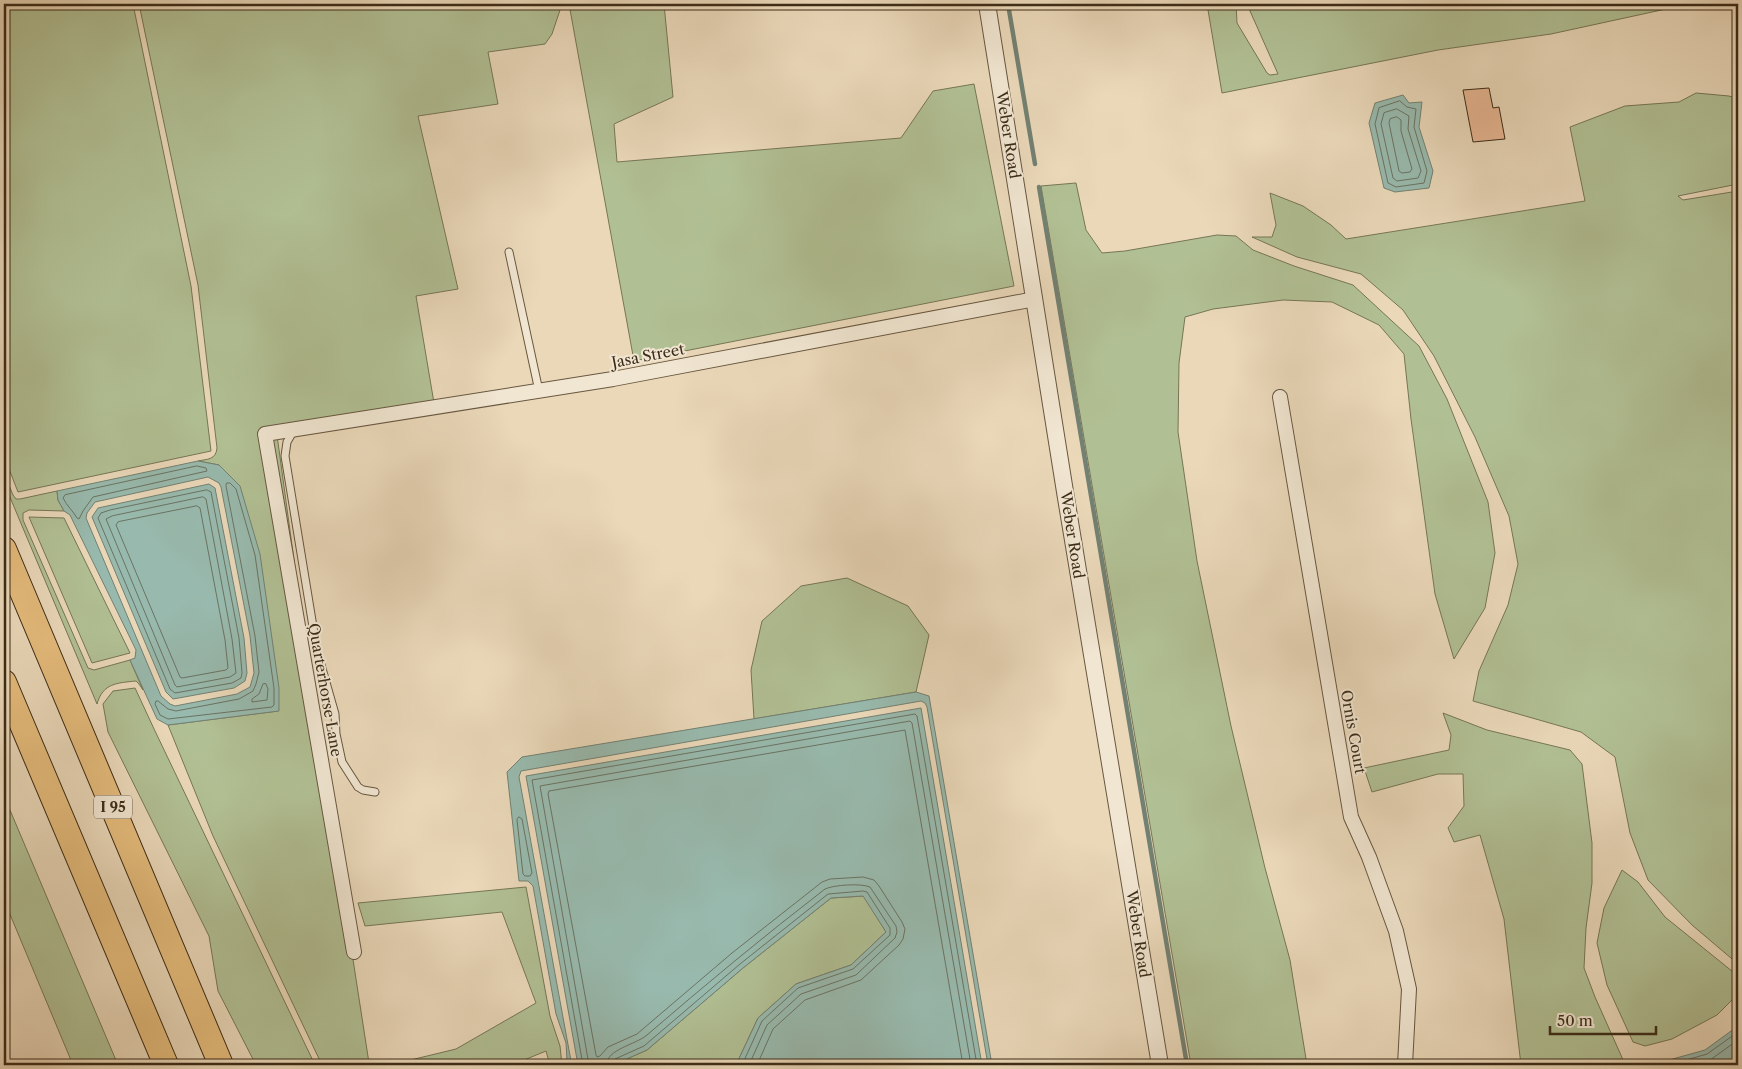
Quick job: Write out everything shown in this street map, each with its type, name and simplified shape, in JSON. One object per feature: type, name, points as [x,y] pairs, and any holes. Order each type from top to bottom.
[{"type":"highway","name":"I 95","points":[[4,549],[221,1065]]},
{"type":"highway","points":[[4,682],[166,1065]]},
{"type":"street","name":"Weber Road","points":[[987,4],[1066,498],[1160,1065]]},
{"type":"street","name":"Jasa Street","points":[[265,434],[613,379],[1035,299]]},
{"type":"street","name":"Ornis Court","points":[[1280,397],[1352,817],[1396,931],[1409,989],[1405,1065]]},
{"type":"street","name":"Quarterhorse Lane","points":[[265,434],[354,952]]},
{"type":"lane","points":[[509,252],[539,391]]},
{"type":"lane","points":[[294,429],[287,442],[285,456],[317,650],[335,714],[336,734],[342,762],[358,787],[375,792]]},
{"type":"green space","points":[[4,4],[133,4],[191,286],[211,451],[18,492],[4,456]]},
{"type":"green space","points":[[139,4],[562,4],[552,34],[545,44],[488,52],[498,104],[418,116],[458,289],[416,296],[434,403],[277,435],[314,707],[369,1063],[362,1065],[322,1065],[213,836],[168,725],[278,711],[219,465],[198,461],[213,457],[217,448],[198,285]]},
{"type":"green space","points":[[569,4],[664,4],[673,97],[614,124],[617,162],[901,138],[933,91],[974,84],[1014,286],[634,361]]},
{"type":"green space","points":[[1207,4],[1236,4],[1237,23],[1270,75],[1278,74],[1250,11],[1250,4],[1689,4],[1551,34],[1438,50],[1222,93]]},
{"type":"green space","points":[[1696,93],[1729,96],[1738,99],[1738,184],[1678,196],[1683,200],[1738,191],[1738,964],[1692,925],[1648,880],[1630,833],[1615,757],[1581,732],[1473,701],[1479,671],[1508,605],[1518,564],[1509,516],[1475,437],[1434,356],[1403,310],[1361,274],[1297,257],[1252,237],[1272,237],[1276,225],[1270,193],[1303,206],[1331,225],[1346,239],[1585,201],[1570,127],[1625,106],[1679,102]]},
{"type":"green space","points":[[1076,183],[1086,230],[1102,253],[1125,251],[1217,235],[1236,236],[1253,250],[1294,266],[1353,285],[1419,346],[1447,399],[1488,502],[1495,553],[1485,608],[1454,659],[1435,594],[1404,354],[1379,325],[1332,302],[1283,300],[1213,309],[1185,317],[1179,363],[1178,432],[1197,561],[1231,726],[1265,868],[1290,960],[1307,1065],[1191,1065],[1041,186]]},
{"type":"green space","points":[[4,473],[16,499],[57,491],[58,500],[64,511],[29,510],[23,513],[23,520],[88,668],[94,670],[130,660],[143,690],[136,681],[112,685],[103,692],[97,704],[4,483]]},
{"type":"green space","points":[[29,517],[64,518],[130,653],[92,663]]},
{"type":"green space","points":[[847,578],[908,606],[929,635],[916,692],[754,719],[751,670],[762,621],[801,586]]},
{"type":"green space","points":[[135,688],[315,1065],[256,1065],[218,991],[209,936],[108,732],[103,704],[113,691]]},
{"type":"green space","points":[[1443,713],[1487,730],[1570,750],[1582,764],[1592,843],[1592,883],[1586,928],[1584,968],[1624,1062],[1622,1065],[1521,1065],[1504,919],[1480,835],[1454,842],[1448,828],[1464,806],[1463,774],[1438,774],[1372,792],[1364,768],[1449,750],[1451,735]]},
{"type":"green space","points":[[4,796],[118,1065],[73,1065],[4,900]]},
{"type":"green space","points":[[1622,870],[1638,882],[1665,917],[1738,976],[1738,994],[1717,1015],[1672,1039],[1645,1046],[1633,1042],[1607,985],[1597,943],[1604,908]]},
{"type":"green space","points":[[526,887],[550,1016],[560,1046],[562,1065],[550,1065],[546,1051],[512,1065],[390,1065],[456,1049],[536,1003],[502,912],[365,926],[358,903]]},
{"type":"green space","points":[[864,896],[886,932],[851,965],[796,984],[758,1018],[736,1065],[613,1065],[647,1050],[743,968],[831,898]]},
{"type":"water","points":[[1403,95],[1409,103],[1422,102],[1419,127],[1433,171],[1429,188],[1395,192],[1384,188],[1369,123],[1375,103]]},
{"type":"water","points":[[198,461],[219,465],[240,486],[260,554],[279,688],[279,711],[168,725],[157,719],[130,660],[135,658],[136,650],[70,515],[64,511],[58,500],[57,491]],"holes":[[[208,477],[219,483],[250,636],[254,673],[250,687],[237,694],[175,706],[161,696],[86,518],[87,513],[95,502]]]},
{"type":"water","points":[[209,484],[215,488],[244,638],[247,673],[245,681],[234,688],[173,699],[166,692],[92,517],[98,508]]},
{"type":"water","points":[[916,692],[929,696],[992,1065],[988,1065],[927,707],[921,701],[521,771],[519,777],[571,1061],[567,1060],[566,1043],[556,1014],[533,886],[528,881],[519,881],[507,772],[522,757]]},
{"type":"water","points":[[921,708],[982,1065],[736,1065],[758,1018],[796,984],[851,965],[886,932],[863,896],[831,898],[743,968],[647,1050],[613,1065],[578,1065],[526,776]]},
{"type":"water","points":[[1738,1026],[1738,1065],[1651,1065],[1705,1050]]},
{"type":"building","points":[[1489,88],[1493,108],[1499,107],[1505,139],[1473,142],[1463,90]]},
{"type":"waterway","points":[[1008,4],[1035,164]]},
{"type":"waterway","points":[[1039,187],[1187,1065]]}]
